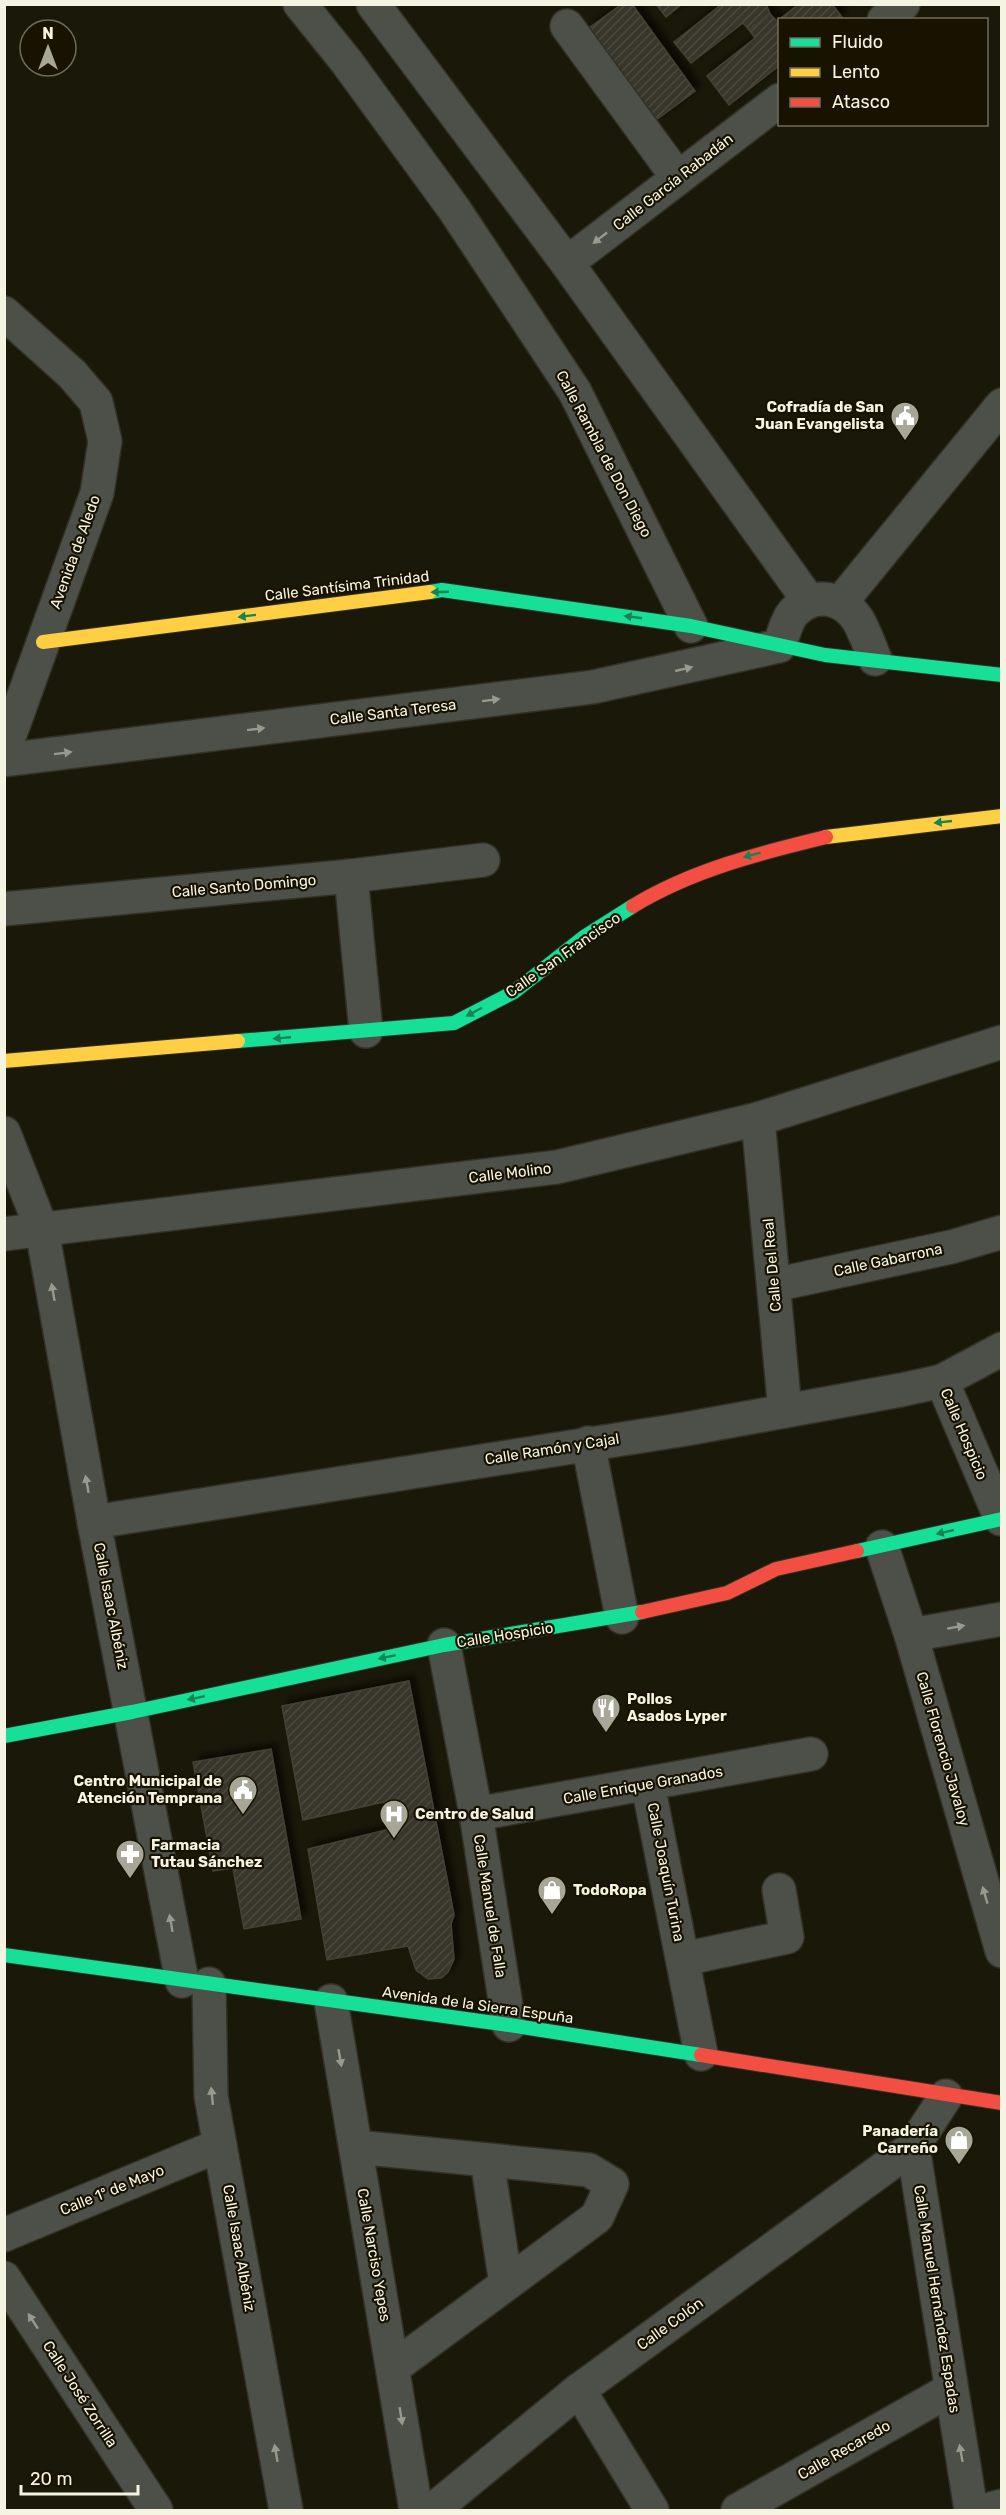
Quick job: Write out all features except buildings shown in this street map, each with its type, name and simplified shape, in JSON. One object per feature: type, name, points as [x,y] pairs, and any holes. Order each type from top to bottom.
[{"type":"street","name":"Calle Rambla de Don Diego","points":[[300,4],[346,61],[454,209],[575,392],[691,626]]},
{"type":"street","points":[[373,4],[825,602],[858,621],[875,659]]},
{"type":"street","points":[[886,18],[903,4]]},
{"type":"street","points":[[567,27],[678,178]]},
{"type":"street","name":"Calle García Rabadán","points":[[567,263],[778,102]]},
{"type":"street","name":"Avenida de Aledo","points":[[4,313],[72,374],[96,402],[105,441],[97,493],[4,751]]},
{"type":"street","points":[[779,646],[793,613],[825,602],[1002,405]]},
{"type":"street","name":"Calle Santísima Trinidad","points":[[43,642],[442,590],[691,626]]},
{"type":"street","points":[[691,626],[825,656],[875,659],[1002,675]]},
{"type":"street","name":"Calle Santa Teresa","points":[[4,760],[593,687],[779,646]]},
{"type":"street","name":"Calle San Francisco","points":[[4,1061],[454,1023],[514,992],[584,937],[655,893],[746,856],[846,833],[1002,816]]},
{"type":"street","name":"Calle Santo Domingo","points":[[4,909],[351,876],[483,860]]},
{"type":"street","points":[[351,876],[366,1031]]},
{"type":"street","name":"Calle Molino","points":[[4,1234],[557,1167],[758,1119],[1002,1042]]},
{"type":"street","name":"Calle Del Real","points":[[758,1119],[785,1410]]},
{"type":"street","points":[[4,1133],[42,1230]]},
{"type":"street","name":"Calle Isaac Albéniz","points":[[42,1230],[94,1522],[132,1712],[196,1982],[211,2096],[286,2511]]},
{"type":"street","name":"Calle Gabarrona","points":[[774,1285],[951,1247],[1002,1232]]},
{"type":"street","name":"Calle Ramón y Cajal","points":[[94,1522],[588,1443],[942,1381],[1002,1350]]},
{"type":"street","name":"Calle Hospicio","points":[[4,1736],[132,1712],[444,1645],[622,1617],[727,1593],[777,1569],[1001,1519],[942,1381]]},
{"type":"street","points":[[588,1443],[622,1617]]},
{"type":"street","name":"Calle Florencio Javaloy","points":[[882,1547],[911,1635],[1002,1951]]},
{"type":"street","points":[[911,1635],[1002,1619]]},
{"type":"street","name":"Calle Manuel de Falla","points":[[444,1645],[476,1814],[509,2025]]},
{"type":"street","name":"Calle Enrique Granados","points":[[476,1814],[811,1754]]},
{"type":"street","name":"Calle Joaquín Turina","points":[[648,1785],[701,2054]]},
{"type":"street","name":"Calle Joaquín Turina","points":[[683,1959],[787,1937],[779,1890]]},
{"type":"street","name":"Avenida de la Sierra Espuña","points":[[4,1955],[509,2025],[701,2054],[946,2096],[1002,2103]]},
{"type":"street","name":"Calle Narciso Yepes","points":[[331,2001],[394,2367],[416,2511]]},
{"type":"street","points":[[913,2147],[946,2096]]},
{"type":"street","name":"Calle 1º de Mayo","points":[[4,2235],[220,2145]]},
{"type":"street","points":[[356,2147],[589,2170],[612,2184],[597,2217],[394,2367]]},
{"type":"street","name":"Calle Manuel Hernández Espadas","points":[[913,2147],[971,2511]]},
{"type":"street","name":"Calle Colón","points":[[433,2511],[579,2391],[913,2147]]},
{"type":"street","points":[[487,2160],[506,2284]]},
{"type":"street","name":"Calle José Zorrilla","points":[[4,2278],[156,2511]]},
{"type":"street","name":"Calle Recaredo","points":[[738,2511],[950,2390]]},
{"type":"street","points":[[579,2391],[652,2511]]},
{"type":"street","points":[[986,2511],[1002,2506]]},
{"type":"traffic: fast","points":[[430,592],[442,590],[691,626],[825,655],[1002,675]]},
{"type":"traffic: fast","points":[[238,1041],[454,1023],[514,992],[584,937],[633,906]]},
{"type":"traffic: fast","points":[[857,1551],[1002,1519]]},
{"type":"traffic: fast","points":[[4,1736],[132,1712],[444,1645],[642,1612]]},
{"type":"traffic: fast","points":[[4,1955],[509,2025],[701,2055]]},
{"type":"traffic: slow","points":[[43,642],[430,592]]},
{"type":"traffic: slow","points":[[826,837],[1002,816]]},
{"type":"traffic: slow","points":[[4,1061],[238,1041]]},
{"type":"traffic: jam","points":[[633,906],[679,882],[727,864],[826,837]]},
{"type":"traffic: jam","points":[[642,1612],[727,1593],[776,1569],[857,1551]]},
{"type":"traffic: jam","points":[[701,2055],[1002,2103]]},
{"type":"place","name":"Cofradía de San Juan Evangelista","points":[[905,442]]},
{"type":"place","name":"Pollos Asados Lyper","points":[[606,1734]]},
{"type":"place","name":"Centro Municipal de Atención Temprana","points":[[243,1816]]},
{"type":"place","name":"Centro de Salud","points":[[394,1840]]},
{"type":"place","name":"Farmacia Tutau Sánchez","points":[[130,1880]]},
{"type":"place","name":"TodoRopa","points":[[552,1916]]},
{"type":"place","name":"Panadería Carreño","points":[[959,2166]]}]
